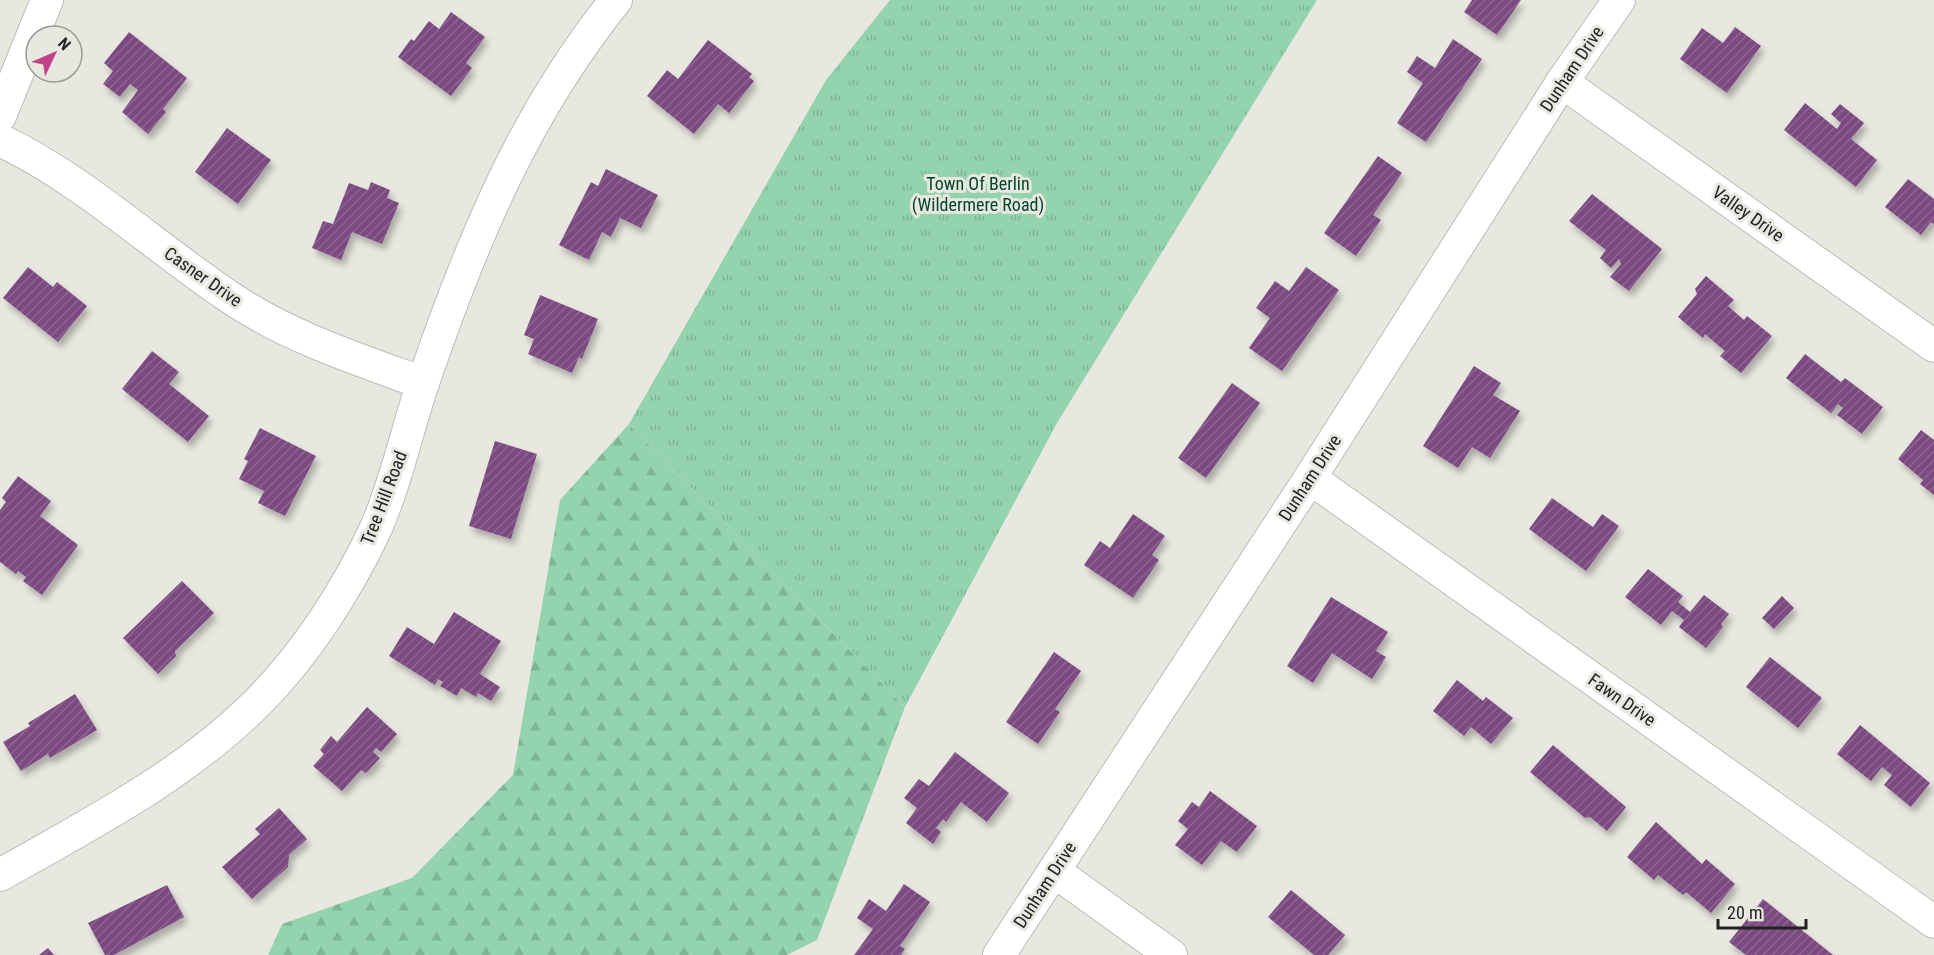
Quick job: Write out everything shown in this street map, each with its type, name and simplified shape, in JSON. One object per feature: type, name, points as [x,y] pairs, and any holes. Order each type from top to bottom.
[{"type":"street","points":[[0,116],[47,0]]},
{"type":"street","name":"Tree Hill Road","points":[[0,874],[125,805],[212,745],[260,701],[302,649],[342,592],[376,527],[401,459],[423,383],[469,258],[522,141],[588,34],[616,0]]},
{"type":"street","name":"Dunham Drive","points":[[999,955],[1310,478],[1562,82],[1619,0]]},
{"type":"street","name":"Valley Drive","points":[[1562,82],[1934,346]]},
{"type":"street","name":"Casner Drive","points":[[0,140],[29,154],[82,189],[232,299],[338,353],[423,383]]},
{"type":"street","name":"Fawn Drive","points":[[1310,478],[1934,922]]},
{"type":"street","points":[[1054,871],[1171,955]]},
{"type":"green space","name":"Town Of Berlin (Wildermere Road)","points":[[890,0],[1317,0],[1057,423],[905,707],[629,424],[826,80]]},
{"type":"green space","points":[[629,424],[905,707],[817,940],[787,955],[268,955],[282,924],[412,878],[513,775],[560,500]]},
{"type":"building","points":[[1472,0],[1521,0],[1497,35],[1464,12]]},
{"type":"building","points":[[451,12],[485,37],[466,63],[472,68],[451,96],[398,57],[411,39],[414,41],[429,21],[439,29]]},
{"type":"building","points":[[1735,27],[1761,46],[1727,93],[1680,59],[1702,28],[1723,43]]},
{"type":"building","points":[[129,32],[187,78],[163,109],[166,112],[148,134],[122,112],[138,90],[130,84],[120,97],[103,84],[113,71],[104,63]]},
{"type":"building","points":[[1453,39],[1482,59],[1426,142],[1397,123],[1423,83],[1407,72],[1417,56],[1435,68]]},
{"type":"building","points":[[708,40],[752,74],[749,77],[754,81],[729,113],[718,104],[694,134],[647,96],[667,70],[678,79]]},
{"type":"building","points":[[1805,103],[1837,129],[1841,123],[1831,114],[1840,104],[1864,123],[1851,139],[1877,160],[1856,187],[1784,130]]},
{"type":"building","points":[[227,128],[271,160],[238,204],[195,172]]},
{"type":"building","points":[[1378,156],[1402,173],[1373,215],[1381,220],[1356,256],[1324,233]]},
{"type":"building","points":[[606,169],[658,195],[641,228],[620,218],[611,237],[602,232],[589,260],[559,245],[591,182],[598,186]]},
{"type":"building","points":[[1908,179],[1934,199],[1934,224],[1931,222],[1921,235],[1885,207]]},
{"type":"building","points":[[371,182],[390,190],[387,198],[399,203],[382,244],[352,232],[341,260],[312,248],[323,221],[333,224],[349,183],[368,190]]},
{"type":"building","points":[[1592,194],[1662,249],[1629,291],[1610,277],[1621,264],[1619,259],[1611,268],[1600,258],[1606,250],[1569,221]]},
{"type":"building","points":[[28,267],[53,287],[57,282],[87,306],[58,342],[3,298]]},
{"type":"building","points":[[1306,267],[1339,290],[1282,371],[1249,348],[1270,318],[1256,308],[1275,281],[1289,291]]},
{"type":"building","points":[[1706,276],[1734,300],[1728,306],[1744,320],[1747,316],[1772,336],[1741,373],[1720,356],[1725,351],[1705,334],[1703,338],[1678,317],[1697,294],[1695,289]]},
{"type":"building","points":[[540,295],[598,319],[582,359],[579,357],[572,373],[528,354],[534,339],[524,335]]},
{"type":"building","points":[[152,351],[179,372],[169,384],[209,416],[188,442],[122,389]]},
{"type":"building","points":[[1805,354],[1841,382],[1845,378],[1883,407],[1862,434],[1837,415],[1843,408],[1838,404],[1831,413],[1786,378]]},
{"type":"building","points":[[1474,366],[1501,383],[1493,395],[1520,411],[1490,458],[1472,447],[1458,468],[1423,446]]},
{"type":"building","points":[[1232,383],[1260,403],[1206,478],[1178,458]]},
{"type":"building","points":[[260,428],[316,456],[285,516],[258,503],[264,491],[239,479],[248,461],[244,459]]},
{"type":"building","points":[[1921,430],[1934,440],[1934,495],[1920,484],[1923,480],[1898,459]]},
{"type":"building","points":[[495,441],[537,454],[511,539],[469,526]]},
{"type":"building","points":[[18,476],[51,501],[40,516],[78,545],[42,595],[23,581],[26,577],[18,571],[16,574],[0,562],[0,510],[6,502],[2,498]]},
{"type":"building","points":[[1552,498],[1593,527],[1602,514],[1619,526],[1586,571],[1529,529]]},
{"type":"building","points":[[1133,514],[1165,536],[1152,555],[1159,560],[1133,598],[1084,565],[1100,541],[1110,548]]},
{"type":"building","points":[[1648,569],[1683,596],[1678,602],[1690,612],[1704,595],[1729,614],[1721,624],[1723,627],[1706,648],[1679,627],[1684,620],[1672,611],[1661,625],[1625,597]]},
{"type":"building","points":[[182,581],[214,613],[175,651],[176,656],[158,674],[123,638]]},
{"type":"building","points":[[1782,596],[1794,608],[1774,629],[1762,618]]},
{"type":"building","points":[[1331,597],[1388,632],[1376,651],[1386,657],[1372,679],[1332,653],[1313,683],[1287,666]]},
{"type":"building","points":[[454,612],[501,641],[480,674],[500,687],[491,701],[478,693],[476,697],[461,688],[457,696],[440,686],[443,682],[438,679],[435,685],[389,656],[407,627],[434,644]]},
{"type":"building","points":[[1054,652],[1081,671],[1055,709],[1060,712],[1038,744],[1006,722]]},
{"type":"building","points":[[1770,657],[1822,698],[1798,728],[1746,687]]},
{"type":"building","points":[[1457,680],[1483,701],[1486,697],[1513,718],[1491,744],[1471,727],[1464,736],[1433,711]]},
{"type":"building","points":[[75,694],[97,730],[50,758],[48,754],[21,771],[3,742],[30,726],[28,723]]},
{"type":"building","points":[[367,707],[397,734],[381,752],[376,748],[373,752],[380,758],[366,773],[361,770],[342,791],[313,766],[324,754],[320,750],[331,736],[337,742]]},
{"type":"building","points":[[1860,725],[1930,783],[1911,807],[1884,785],[1892,775],[1882,767],[1871,781],[1837,754]]},
{"type":"building","points":[[1553,745],[1626,807],[1607,831],[1590,817],[1585,818],[1530,772]]},
{"type":"building","points":[[955,752],[1009,793],[987,822],[961,802],[946,822],[943,819],[936,828],[941,832],[933,844],[906,823],[917,808],[904,798],[919,779],[929,786]]},
{"type":"building","points":[[1210,791],[1257,826],[1237,852],[1221,841],[1202,865],[1175,845],[1188,829],[1178,821],[1192,802],[1199,807]]},
{"type":"building","points":[[279,808],[307,839],[289,855],[288,867],[252,899],[222,867],[260,834],[255,829]]},
{"type":"building","points":[[1656,822],[1702,864],[1706,859],[1735,884],[1711,913],[1686,892],[1683,895],[1658,875],[1654,880],[1627,857]]},
{"type":"building","points":[[904,884],[930,902],[900,946],[905,949],[901,955],[854,955],[873,929],[857,918],[869,899],[886,911]]},
{"type":"building","points":[[167,885],[184,917],[114,955],[105,955],[88,923]]},
{"type":"building","points":[[1291,890],[1345,935],[1328,955],[1314,955],[1268,917]]},
{"type":"building","points":[[1763,899],[1833,955],[1746,955],[1729,942]]},
{"type":"building","points":[[48,948],[54,955],[39,955]]}]
